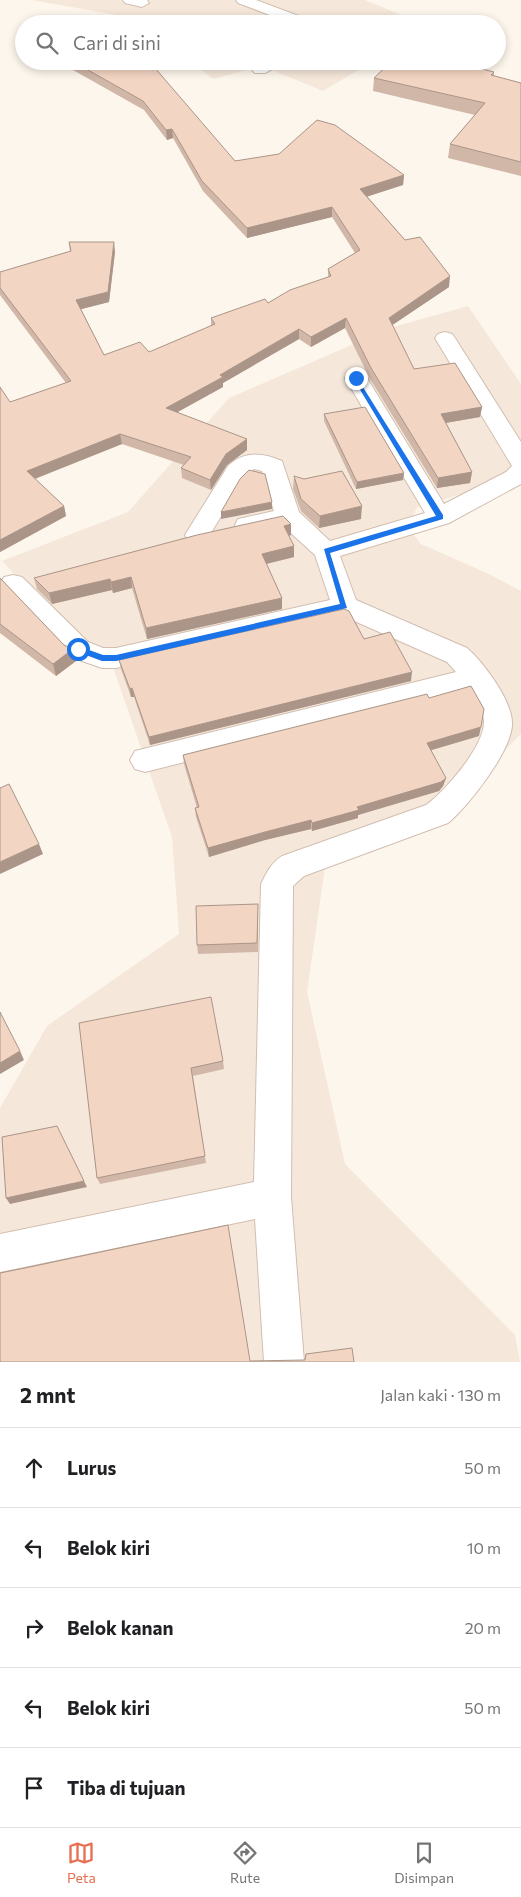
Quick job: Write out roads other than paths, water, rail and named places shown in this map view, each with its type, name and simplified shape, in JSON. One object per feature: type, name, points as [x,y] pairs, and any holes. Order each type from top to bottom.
[{"type":"street","points":[[243,0],[282,15]]},
{"type":"street","points":[[445,338],[521,462]]},
{"type":"street","points":[[356,378],[440,517]]},
{"type":"street","points":[[288,516],[188,538],[240,467],[255,461],[264,462],[274,468],[288,516],[326,551],[345,606]]},
{"type":"street","points":[[326,551],[440,517],[514,478],[521,471]]},
{"type":"street","points":[[40,577],[13,584],[78,649],[102,658],[116,658],[345,606],[458,655],[467,663],[494,708],[498,723],[492,739],[468,784],[447,808],[430,817],[293,866],[284,872],[277,884],[272,1197],[284,1362]]},
{"type":"street","points":[[145,760],[475,678]]},
{"type":"street","points":[[0,1253],[272,1197]]}]
